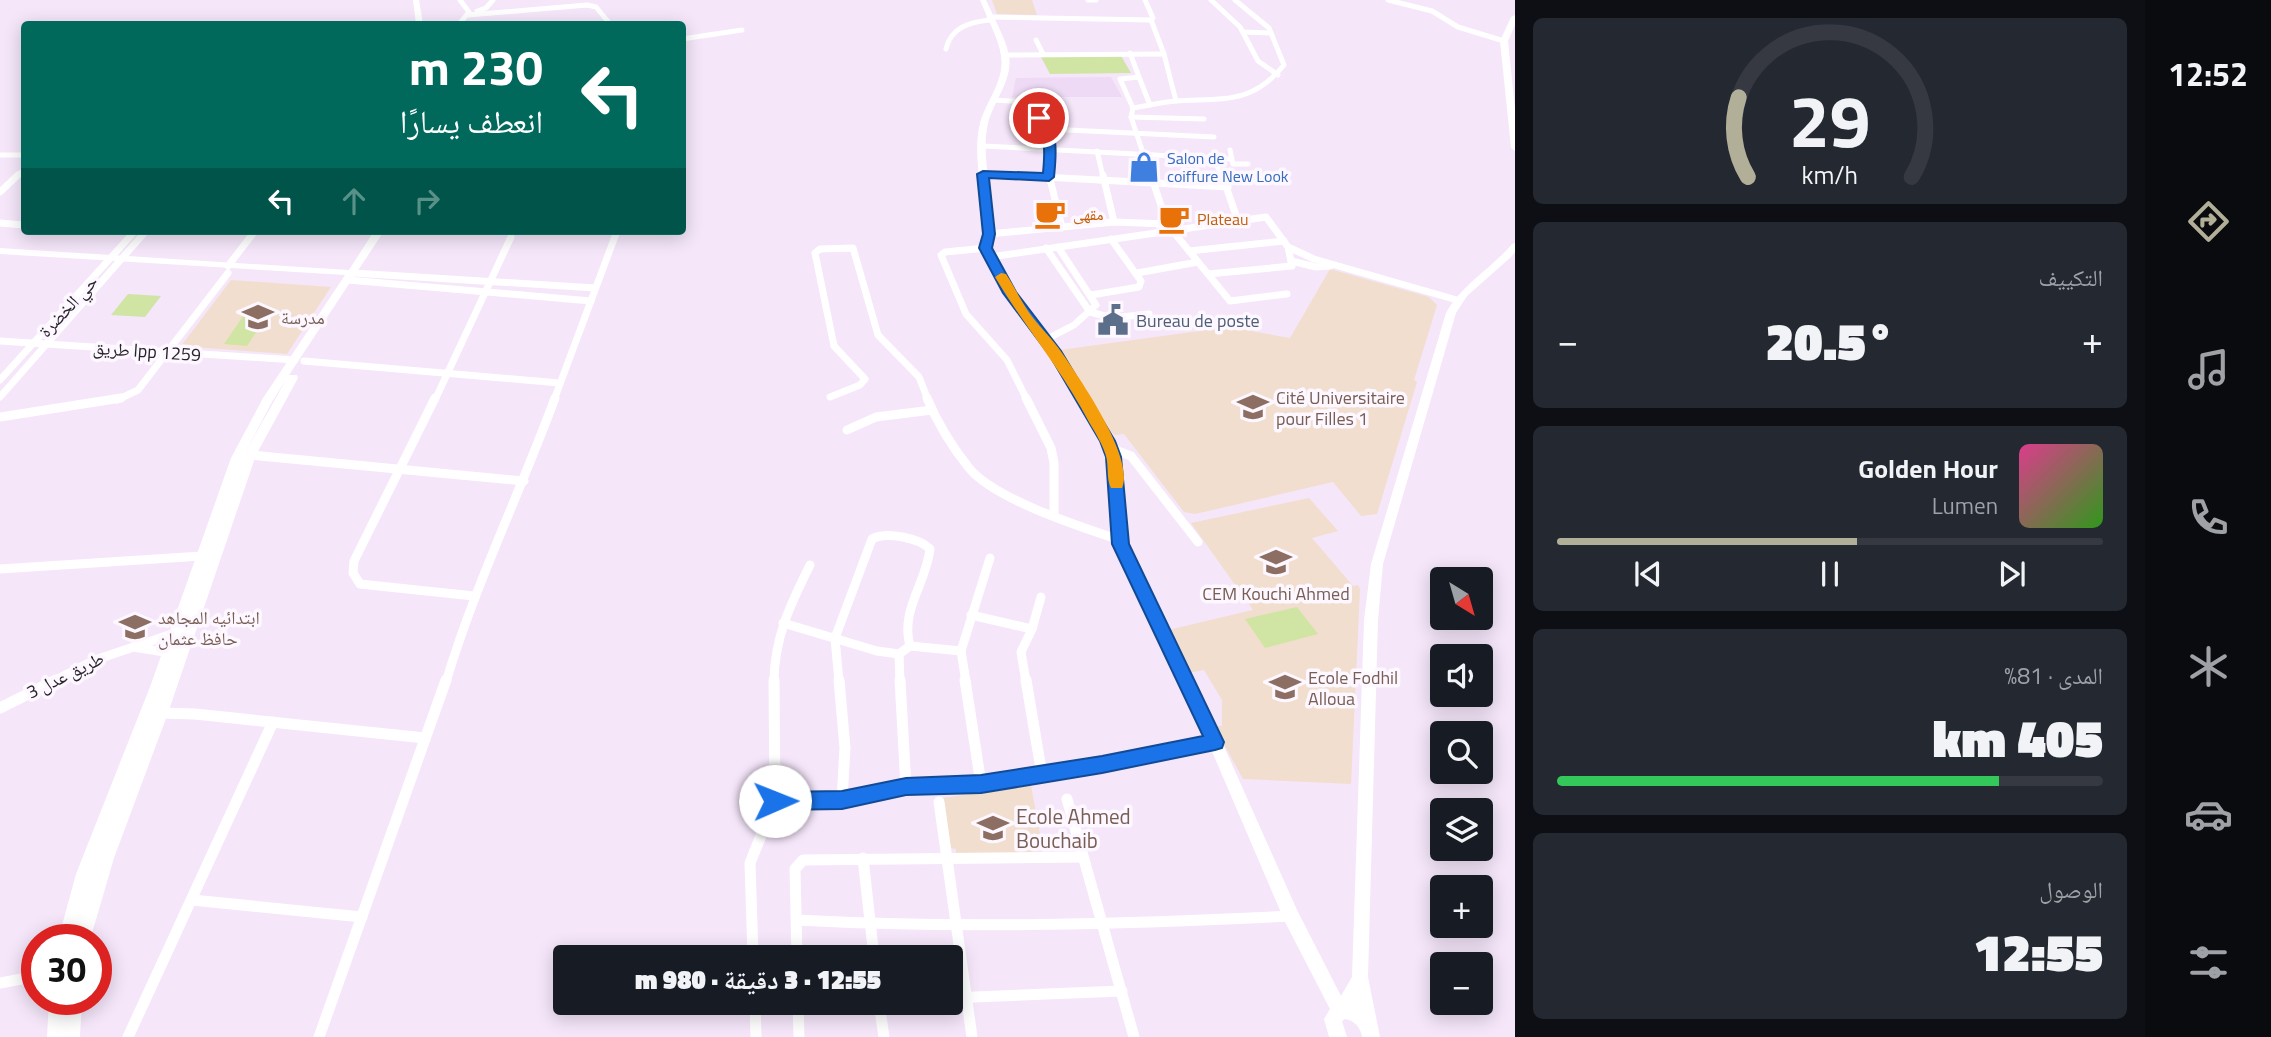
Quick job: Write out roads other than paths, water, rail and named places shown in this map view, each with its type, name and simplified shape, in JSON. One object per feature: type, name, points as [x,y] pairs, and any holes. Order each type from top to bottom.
[{"type":"main road","points":[[416,0],[420,21]]},
{"type":"main road","points":[[422,0],[426,21]]},
{"type":"main road","points":[[983,0],[1005,55],[1005,71],[984,124],[983,174],[989,234],[988,252],[1024,315],[1056,354],[1110,448],[1114,457],[1120,540],[1129,563],[1215,742],[1291,916],[1341,1010],[1359,1015],[1370,1032]]},
{"type":"main road","points":[[1515,17],[1504,41],[1515,148]]},
{"type":"main road","points":[[355,277],[377,235]]},
{"type":"main road","points":[[86,924],[97,884],[160,713],[202,556],[229,478],[246,439],[384,235]]},
{"type":"main road","points":[[1370,1032],[1360,977],[1373,591],[1377,564],[1402,473],[1457,300],[1515,246]]},
{"type":"main road","points":[[0,251],[114,262],[355,277]]},
{"type":"main road","points":[[0,257],[114,262]]},
{"type":"main road","points":[[181,631],[250,455],[299,360]]},
{"type":"main road","points":[[70,924],[84,874],[175,653]]},
{"type":"main road","points":[[1336,1035],[1333,1019],[1360,977]]},
{"type":"main road","points":[[56,1037],[57,1015]]},
{"type":"main road","points":[[71,1037],[72,1015]]},
{"type":"street","points":[[468,13],[463,1],[473,0]]},
{"type":"street","points":[[461,21],[468,13],[486,8],[493,0]]},
{"type":"street","points":[[1088,0],[1096,0]]},
{"type":"street","points":[[1145,0],[1153,18],[1151,20],[1164,54],[1176,101]]},
{"type":"street","points":[[1211,0],[1233,18],[1243,32],[1255,61],[1278,75]]},
{"type":"street","points":[[1133,108],[1176,101],[1213,102],[1242,98],[1278,75],[1284,65],[1265,23],[1235,0]]},
{"type":"street","points":[[1388,0],[1432,11],[1458,27],[1504,41]]},
{"type":"street","points":[[468,13],[584,5],[597,8],[608,21]]},
{"type":"street","points":[[946,49],[950,34],[960,27],[990,18],[1151,20]]},
{"type":"street","points":[[686,38],[742,30]]},
{"type":"street","points":[[1243,32],[1270,33]]},
{"type":"street","points":[[1037,40],[1043,54]]},
{"type":"street","points":[[1130,53],[1150,105]]},
{"type":"street","points":[[1005,55],[1164,54]]},
{"type":"street","points":[[1139,77],[1120,79],[1133,108],[1131,117],[1135,133],[1169,227],[1230,301],[1287,294]]},
{"type":"street","points":[[993,100],[1029,103],[1047,128],[1051,150],[1049,177],[1062,227]]},
{"type":"street","points":[[1131,117],[1204,119]]},
{"type":"street","points":[[1047,128],[1214,137]]},
{"type":"street","points":[[983,146],[1230,159]]},
{"type":"street","points":[[1230,150],[1233,164],[1248,164]]},
{"type":"street","points":[[1097,151],[1114,222]]},
{"type":"street","points":[[0,155],[21,155]]},
{"type":"street","points":[[1212,157],[1227,187],[1238,221]]},
{"type":"street","points":[[0,192],[21,173]]},
{"type":"street","points":[[983,174],[1227,187]]},
{"type":"street","points":[[1054,515],[1054,463],[1051,448],[1007,360],[966,314],[941,255],[945,252],[1058,247],[1169,227],[1266,217],[1286,244],[1292,266],[1208,274]]},
{"type":"street","points":[[989,234],[1114,222],[1169,227]]},
{"type":"street","points":[[0,223],[21,225]]},
{"type":"street","name":"حي الخضرة","points":[[0,380],[114,262],[132,235]]},
{"type":"street","points":[[0,397],[114,262],[142,235]]},
{"type":"street","points":[[0,417],[125,397],[138,390],[252,235]]},
{"type":"street","points":[[319,1037],[474,596],[524,481],[615,235]]},
{"type":"street","points":[[474,596],[360,584],[353,573],[354,562],[403,467],[511,237]]},
{"type":"street","points":[[1091,295],[1139,287],[1142,281],[1111,239]]},
{"type":"street","points":[[1189,251],[1286,244],[1333,265],[1457,300]]},
{"type":"street","points":[[1045,340],[1090,312],[1096,305],[1058,247]]},
{"type":"street","points":[[830,397],[860,385],[865,379],[834,345],[815,253],[820,249],[853,248],[878,335],[919,377],[932,410],[961,459],[980,479],[1004,495],[1120,540]]},
{"type":"street","points":[[1046,248],[1090,312],[1112,318],[1149,314]]},
{"type":"street","points":[[1291,261],[1316,267],[1333,265]]},
{"type":"street","points":[[1137,273],[1198,262]]},
{"type":"street","points":[[355,277],[595,288]]},
{"type":"street","points":[[355,277],[592,301]]},
{"type":"street","name":"طريق lpp 1259","points":[[0,341],[299,360],[559,383]]},
{"type":"street","points":[[847,430],[876,417],[932,410]]},
{"type":"street","points":[[1110,448],[1131,456],[1199,542]]},
{"type":"street","points":[[250,455],[403,467],[524,481]]},
{"type":"street","points":[[842,800],[845,748],[835,638],[873,539],[884,534],[922,541],[930,549],[905,618],[905,634],[910,646]]},
{"type":"street","points":[[0,569],[202,556]]},
{"type":"street","points":[[981,784],[961,651],[990,558]]},
{"type":"street","points":[[753,945],[750,863],[775,801],[774,663],[783,623],[810,565]]},
{"type":"street","points":[[1041,597],[1032,629],[1021,652],[1042,775]]},
{"type":"street","points":[[971,615],[1032,629]]},
{"type":"street","points":[[783,623],[877,651],[900,654],[910,646],[961,651]]},
{"type":"street","name":"طريق عدل 3","points":[[0,708],[77,668],[131,646],[181,631]]},
{"type":"street","points":[[131,646],[175,653]]},
{"type":"street","points":[[900,654],[906,786]]},
{"type":"street","points":[[160,713],[425,738]]},
{"type":"street","points":[[128,1037],[273,722]]},
{"type":"street","points":[[775,801],[842,800],[906,786],[981,784],[1215,742]]},
{"type":"street","points":[[1067,799],[1134,1037]]},
{"type":"street","points":[[939,802],[972,1037]]},
{"type":"street","points":[[797,945],[796,869],[799,862],[807,859],[1082,856]]},
{"type":"street","points":[[863,858],[873,945]]},
{"type":"street","points":[[192,900],[362,917]]},
{"type":"street","points":[[797,920],[872,924],[1104,925],[1291,916]]},
{"type":"street","points":[[0,983],[21,979]]},
{"type":"street","points":[[963,999],[1122,991]]},
{"type":"street","points":[[755,1015],[756,1037]]},
{"type":"street","points":[[798,1015],[799,1037]]},
{"type":"street","points":[[880,1015],[884,1037]]},
{"type":"place","name":"Salon de coiffure New Look","points":[[1144,167]]},
{"type":"place","name":"مقهى","points":[[1050,214]]},
{"type":"place","name":"Plateau","points":[[1174,219]]},
{"type":"place","name":"مدرسة","points":[[258,317]]},
{"type":"place","name":"Bureau de poste","points":[[1113,320]]},
{"type":"place","name":"Cité Universitaire pour Filles 1","points":[[1253,407]]},
{"type":"place","name":"CEM Kouchi Ahmed","points":[[1276,562]]},
{"type":"place","name":"ابتدائيه المجاهد حافظ عثمان","points":[[135,627]]},
{"type":"place","name":"Ecole Fodhil Alloua","points":[[1285,687]]},
{"type":"place","name":"Ecole Ahmed Bouchaib","points":[[993,828]]}]
